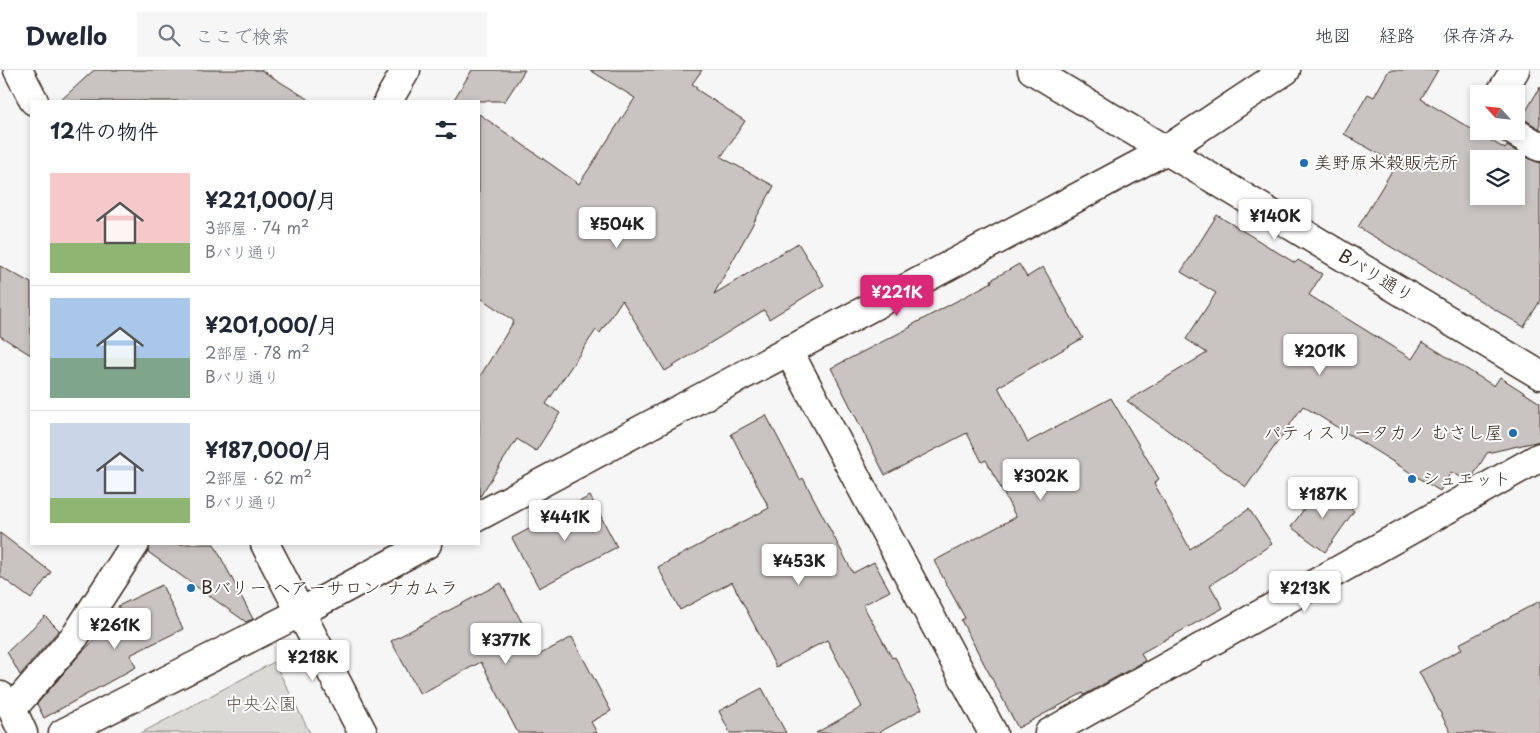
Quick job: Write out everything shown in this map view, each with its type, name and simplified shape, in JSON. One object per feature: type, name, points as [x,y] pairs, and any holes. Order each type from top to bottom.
[{"type":"street","points":[[18,70],[33,100]]},
{"type":"street","points":[[389,100],[406,70]]},
{"type":"street","name":"Bバリ通り","points":[[1032,70],[1540,375]]},
{"type":"street","points":[[480,515],[1166,150],[1286,70]]},
{"type":"street","points":[[1505,85],[1514,70]]},
{"type":"street","points":[[1525,138],[1540,147]]},
{"type":"street","points":[[788,350],[993,733]]},
{"type":"street","points":[[1049,733],[1540,457]]},
{"type":"street","points":[[12,712],[76,635],[134,545]]},
{"type":"street","points":[[266,545],[363,733]]},
{"type":"street","points":[[63,733],[301,612],[425,545]]},
{"type":"green space","name":"中央公園","points":[[274,662],[310,733],[141,733]]},
{"type":"building","points":[[94,70],[261,70],[309,100],[61,100]]},
{"type":"building","points":[[472,70],[525,70],[505,101],[454,100]]},
{"type":"building","points":[[590,70],[702,70],[692,84],[697,87],[696,89],[745,121],[721,157],[774,186],[714,294],[798,243],[824,285],[769,319],[764,310],[665,371],[622,300],[600,333],[596,330],[546,404],[560,413],[536,451],[517,439],[480,496],[480,376],[514,321],[480,298],[480,115],[579,184],[635,98]]},
{"type":"building","points":[[1389,70],[1438,70],[1421,99],[1470,128],[1470,140],[1490,140],[1505,149],[1507,146],[1514,150],[1470,150],[1470,205],[1525,205],[1525,156],[1540,163],[1540,301],[1524,327],[1358,227],[1396,164],[1344,134],[1368,94],[1374,97]]},
{"type":"building","points":[[1540,87],[1540,129],[1525,120],[1525,113]]},
{"type":"building","points":[[1217,215],[1295,263],[1298,260],[1322,274],[1309,295],[1412,359],[1423,342],[1494,386],[1500,377],[1540,403],[1540,441],[1487,453],[1473,476],[1467,480],[1451,472],[1440,491],[1303,406],[1246,487],[1127,401],[1207,353],[1186,339],[1216,293],[1181,272]]},
{"type":"building","points":[[1019,264],[1027,277],[1043,267],[1083,338],[998,387],[1028,442],[1111,398],[1159,479],[1154,483],[1190,549],[1249,509],[1272,544],[1210,585],[1223,608],[1141,653],[1145,661],[1084,695],[1083,693],[1018,728],[961,620],[965,618],[934,561],[1016,517],[986,460],[982,462],[967,433],[885,475],[831,368],[911,327],[992,282],[991,280]]},
{"type":"building","points":[[0,266],[30,282],[30,354],[0,336]]},
{"type":"building","points":[[766,415],[800,480],[803,478],[853,573],[874,562],[890,591],[863,605],[892,658],[895,657],[922,709],[878,733],[816,733],[862,707],[827,640],[776,667],[732,582],[680,610],[658,567],[769,508],[731,434]]},
{"type":"building","points":[[1320,487],[1354,511],[1325,552],[1291,527]]},
{"type":"building","points":[[590,496],[617,547],[539,588],[512,538]]},
{"type":"building","points":[[0,533],[51,572],[31,599],[0,576]]},
{"type":"building","points":[[150,545],[215,545],[253,619],[246,622],[148,552]]},
{"type":"building","points":[[501,583],[539,655],[572,637],[611,711],[591,722],[597,733],[518,733],[481,662],[420,694],[391,641]]},
{"type":"building","points":[[162,585],[183,629],[130,655],[136,667],[44,718],[37,704],[81,653],[99,636],[126,621],[118,606]]},
{"type":"building","points":[[1540,601],[1540,733],[1451,733],[1419,672],[1462,649],[1459,644]]},
{"type":"building","points":[[45,616],[59,630],[20,675],[7,652]]},
{"type":"building","points":[[762,688],[786,733],[730,733],[719,711]]},
{"type":"place","name":"美野原米穀販売所","points":[[1304,163]]},
{"type":"place","name":"パティスリータカノ むさし屋","points":[[1513,433]]},
{"type":"place","name":"シュエット","points":[[1412,479]]},
{"type":"place","name":"Bバリー ヘアーサロン ナカムラ","points":[[191,588]]}]
